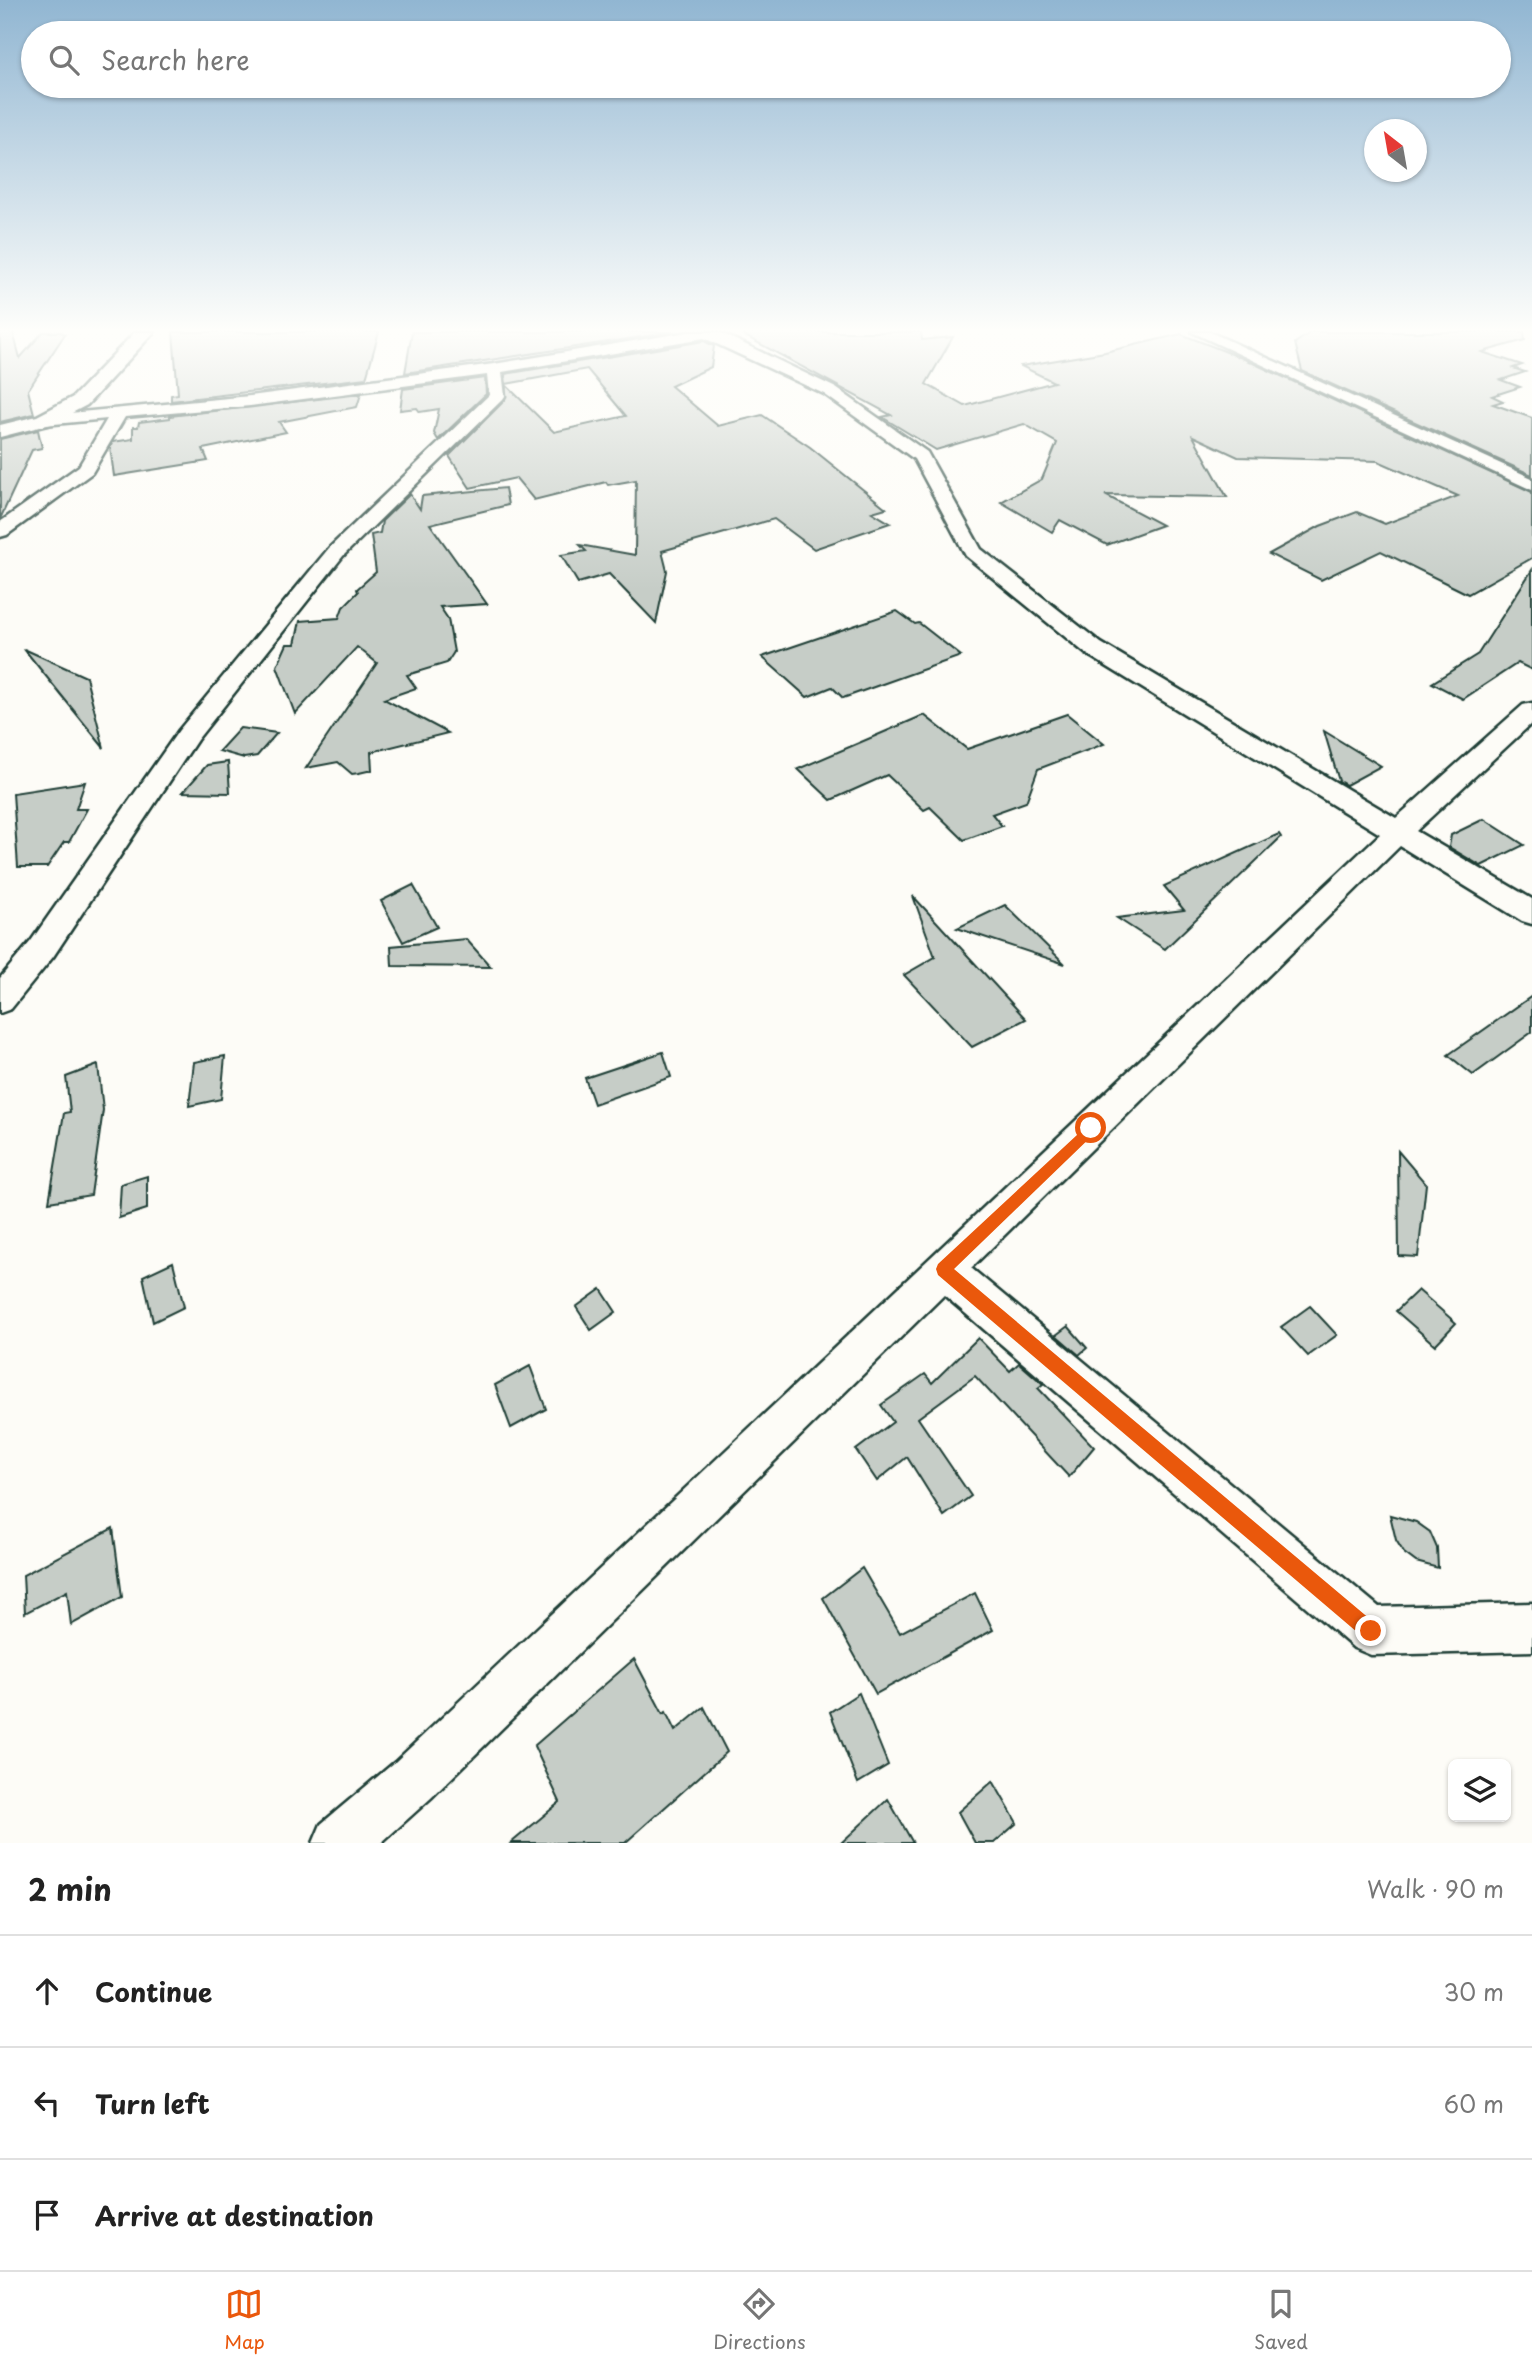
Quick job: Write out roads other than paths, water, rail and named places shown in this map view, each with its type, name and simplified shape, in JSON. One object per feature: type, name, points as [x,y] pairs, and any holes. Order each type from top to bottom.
[{"type":"street","points":[[44,420],[48,418]]},
{"type":"street","points":[[0,430],[65,418]]},
{"type":"street","points":[[0,531],[86,469],[116,418]]},
{"type":"street","points":[[0,1000],[42,949],[188,735],[336,552],[473,418]]},
{"type":"street","points":[[868,418],[921,456],[973,552],[1093,648],[1532,913]]},
{"type":"street","points":[[1386,418],[1532,485]]},
{"type":"street","points":[[340,1843],[413,1780],[1397,833],[1532,710]]},
{"type":"street","points":[[943,1269],[1371,1631],[1532,1627]]}]
